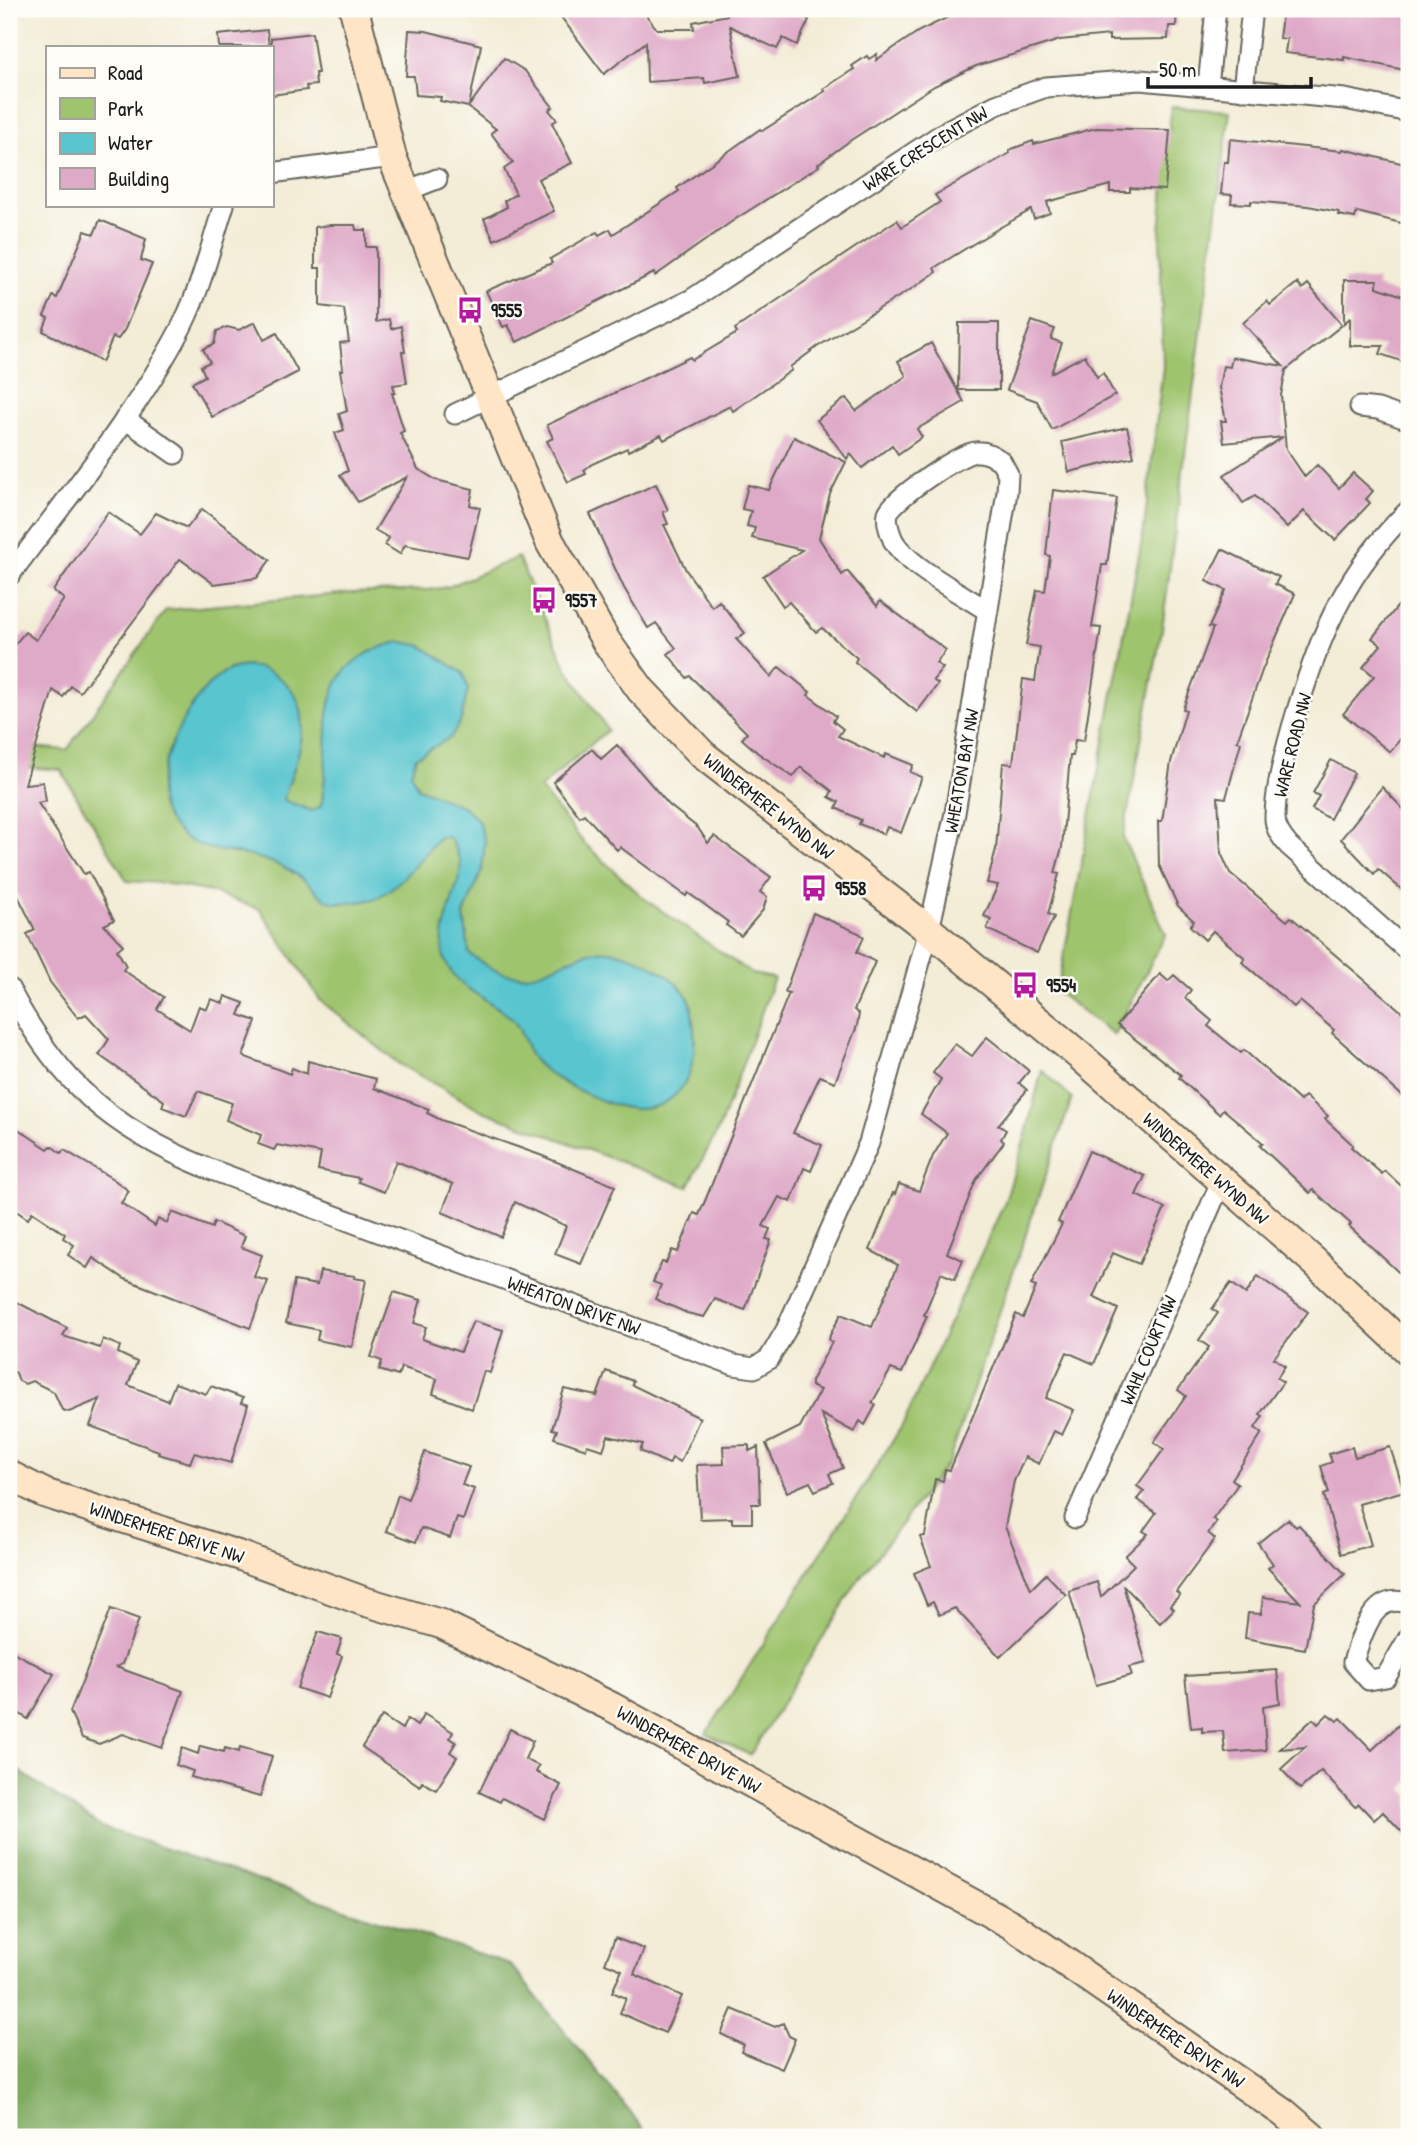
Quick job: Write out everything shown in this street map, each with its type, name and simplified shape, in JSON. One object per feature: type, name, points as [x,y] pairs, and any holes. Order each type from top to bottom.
[{"type":"street","name":"WINDERMERE WYND NW","points":[[354,9],[392,157],[550,542],[606,641],[641,690],[703,755],[929,930],[1080,1056],[1317,1264],[1409,1351]]},
{"type":"street","points":[[1208,86],[1216,9]]},
{"type":"street","points":[[1243,90],[1252,9]]},
{"type":"street","name":"WARE CRESCENT NW","points":[[489,397],[692,299],[948,130],[996,105],[1046,87],[1106,81],[1208,86],[1345,99],[1409,112]]},
{"type":"street","points":[[273,173],[392,157]]},
{"type":"street","points":[[406,191],[437,179]]},
{"type":"street","points":[[9,576],[125,419],[181,326],[199,286],[224,206]]},
{"type":"street","points":[[455,414],[489,397]]},
{"type":"street","points":[[1360,407],[1378,409],[1409,420]]},
{"type":"street","points":[[125,419],[175,454]]},
{"type":"street","name":"WHEATON BAY NW","points":[[929,930],[955,813],[988,611],[1007,492],[1007,474],[1001,461],[978,452],[962,456],[900,499],[888,513],[888,526],[893,540],[912,560],[988,611]]},
{"type":"street","name":"WARE ROAD NW","points":[[1409,510],[1377,546],[1336,609],[1301,701],[1282,773],[1275,821],[1280,837],[1289,846],[1409,953]]},
{"type":"street","name":"WHEATON DRIVE NW","points":[[9,988],[37,1038],[59,1068],[102,1110],[151,1144],[207,1168],[734,1365],[754,1368],[769,1359],[786,1330],[869,1143],[929,930]]},
{"type":"street","name":"WAHL COURT NW","points":[[1075,1518],[1221,1182]]},
{"type":"street","name":"WINDERMERE DRIVE NW","points":[[9,1475],[44,1493],[241,1556],[363,1601],[441,1624],[612,1707],[1012,1925],[1284,2113],[1312,2137]]},
{"type":"street","points":[[1407,1649],[1386,1677],[1369,1680],[1353,1662],[1377,1608],[1388,1601],[1398,1600],[1409,1604]]},
{"type":"green space","points":[[1171,107],[1230,111],[1162,629],[1123,838],[1166,934],[1114,1035],[1057,992],[1144,528],[1163,366],[1160,232]]},
{"type":"green space","points":[[518,557],[566,667],[608,730],[540,788],[584,843],[645,899],[752,974],[774,978],[720,1126],[688,1187],[483,1111],[399,1064],[320,1000],[260,909],[211,892],[162,883],[127,881],[61,770],[9,766],[9,745],[67,750],[166,610],[448,587]]},
{"type":"green space","points":[[1042,1070],[1072,1098],[949,1461],[857,1582],[750,1755],[706,1734],[902,1426],[1004,1204],[1025,1138]]},
{"type":"green space","points":[[9,1764],[101,1827],[510,1964],[650,2137],[9,2137]]},
{"type":"water","points":[[399,642],[420,645],[463,673],[468,689],[461,720],[451,737],[416,757],[411,774],[418,788],[464,807],[478,820],[485,841],[482,870],[464,915],[469,953],[492,969],[513,975],[531,974],[598,951],[617,952],[648,964],[668,977],[690,1001],[694,1037],[694,1052],[686,1079],[669,1100],[657,1106],[630,1108],[600,1100],[568,1085],[533,1059],[510,1017],[461,983],[453,974],[443,953],[442,941],[460,869],[459,858],[449,837],[439,837],[408,873],[379,897],[337,903],[324,898],[300,877],[261,858],[216,850],[185,838],[166,816],[160,792],[162,773],[178,730],[203,691],[217,677],[243,666],[260,668],[276,676],[290,688],[298,702],[302,717],[302,734],[283,800],[312,811],[321,806],[327,728],[336,685],[348,667],[369,652]]},
{"type":"building","points":[[555,9],[641,9],[657,29],[694,29],[693,22],[727,15],[730,9],[787,9],[809,20],[797,45],[783,38],[777,49],[730,26],[740,76],[705,83],[704,78],[647,82],[646,42],[604,74]]},
{"type":"building","points":[[951,9],[1177,9],[1176,26],[1169,26],[1168,39],[1109,40],[1109,35],[1060,40],[976,66],[934,86],[851,140],[818,164],[819,166],[734,220],[655,276],[654,273],[517,342],[508,325],[503,327],[486,291],[552,263],[550,259],[597,232],[599,235],[610,229],[613,234],[679,191],[677,188],[760,129],[762,131],[825,91],[823,89],[854,69],[852,66],[867,56],[869,59],[877,54],[876,60],[919,31],[953,15]]},
{"type":"building","points":[[1283,9],[1409,9],[1409,71],[1344,57],[1344,60],[1285,53],[1287,39],[1279,38]]},
{"type":"building","points":[[267,30],[269,46],[219,46],[218,35]]},
{"type":"building","points":[[409,30],[426,31],[481,45],[469,106],[504,58],[525,71],[553,107],[549,110],[557,120],[552,123],[572,163],[538,179],[554,211],[494,240],[484,219],[507,207],[504,201],[516,194],[504,169],[513,163],[491,133],[496,129],[468,107],[440,101],[441,97],[416,95],[414,76],[406,76]]},
{"type":"building","points":[[312,33],[318,73],[315,73],[316,85],[306,86],[307,90],[273,95],[271,38]]},
{"type":"building","points":[[1096,128],[1170,130],[1165,190],[1130,188],[1130,192],[1110,192],[1110,185],[1047,202],[1050,213],[1034,219],[1031,210],[934,268],[936,272],[817,347],[790,367],[792,370],[733,411],[730,406],[664,440],[661,435],[628,451],[627,448],[592,464],[584,470],[586,474],[568,482],[547,441],[553,438],[547,425],[690,357],[692,360],[737,333],[735,329],[897,220],[902,227],[940,202],[935,195],[1010,153],[1009,150],[1033,141],[1034,144]]},
{"type":"building","points":[[1230,139],[1343,149],[1409,165],[1409,225],[1357,212],[1355,218],[1308,206],[1251,201],[1251,204],[1231,203],[1232,195],[1221,194],[1224,162],[1228,162]]},
{"type":"building","points":[[100,220],[146,239],[141,260],[152,264],[125,329],[118,339],[113,337],[102,362],[43,331],[48,318],[44,316],[53,296],[57,298],[85,231],[94,234]]},
{"type":"building","points":[[355,225],[356,230],[366,230],[366,247],[376,247],[376,322],[389,319],[391,329],[401,326],[405,352],[402,352],[407,383],[393,385],[395,393],[392,393],[404,431],[400,433],[418,469],[436,480],[473,489],[470,505],[480,508],[468,557],[405,545],[400,554],[385,545],[389,538],[375,530],[407,477],[358,502],[340,475],[348,471],[335,433],[344,430],[339,414],[347,411],[340,370],[343,370],[340,343],[349,342],[344,309],[320,306],[320,268],[315,268],[315,227]]},
{"type":"building","points":[[1344,280],[1377,280],[1377,287],[1409,298],[1409,346],[1404,362],[1380,354],[1383,346],[1350,346],[1350,318],[1344,323]]},
{"type":"building","points":[[1297,283],[1302,289],[1308,284],[1342,325],[1286,370],[1281,395],[1286,449],[1305,477],[1317,465],[1339,488],[1353,473],[1373,491],[1366,499],[1370,503],[1335,540],[1304,511],[1287,528],[1255,496],[1243,503],[1224,475],[1283,437],[1224,443],[1221,421],[1226,421],[1219,387],[1223,366],[1230,367],[1232,357],[1283,366],[1243,323],[1267,301],[1270,305]]},
{"type":"building","points":[[1032,321],[1055,329],[1051,339],[1062,343],[1051,373],[1085,355],[1097,377],[1103,373],[1115,395],[1052,430],[1037,401],[1007,390]]},
{"type":"building","points":[[255,322],[264,340],[277,333],[298,372],[212,417],[192,383],[205,376],[201,366],[210,362],[203,349],[214,344],[217,331],[227,327],[239,330]]},
{"type":"building","points":[[959,323],[999,323],[999,390],[958,390]]},
{"type":"building","points":[[931,343],[964,402],[917,429],[922,437],[898,454],[892,445],[862,468],[850,453],[847,459],[817,420],[846,398],[856,411],[906,376],[898,361]]},
{"type":"building","points":[[1127,427],[1134,457],[1069,472],[1062,442]]},
{"type":"building","points":[[794,437],[846,462],[830,494],[819,538],[842,575],[847,571],[877,606],[880,601],[946,650],[936,663],[943,668],[933,680],[938,684],[917,712],[855,662],[857,658],[822,628],[816,632],[789,602],[783,606],[763,576],[802,550],[752,538],[755,528],[747,526],[751,511],[742,509],[748,485],[769,490]]},
{"type":"building","points":[[656,484],[668,510],[663,512],[668,524],[664,525],[686,570],[712,607],[719,601],[745,633],[736,639],[771,677],[779,667],[810,692],[808,695],[836,716],[833,721],[843,729],[838,736],[884,758],[886,754],[913,765],[910,772],[922,777],[901,833],[887,827],[884,834],[859,824],[861,820],[836,808],[839,802],[829,797],[832,791],[801,767],[793,777],[758,753],[742,739],[747,733],[690,676],[687,678],[668,654],[676,648],[656,623],[648,628],[624,588],[590,514]]},
{"type":"building","points":[[1053,490],[1117,498],[1107,565],[1102,565],[1092,627],[1101,628],[1084,741],[1075,740],[1073,756],[1070,756],[1062,847],[1055,873],[1059,874],[1048,914],[1054,917],[1037,953],[987,929],[991,919],[984,916],[998,885],[987,883],[996,849],[1003,763],[1013,764],[1023,679],[1035,681],[1040,647],[1026,645],[1037,590],[1045,591],[1050,556],[1046,555]]},
{"type":"building","points":[[202,509],[270,560],[257,578],[214,584],[180,559],[80,692],[71,686],[63,697],[53,690],[25,784],[43,782],[46,801],[38,803],[84,874],[89,872],[114,920],[104,925],[123,945],[117,950],[126,966],[123,970],[164,997],[157,1009],[190,1030],[199,1006],[207,1009],[211,999],[223,1003],[225,996],[244,1003],[239,1015],[256,1021],[243,1056],[290,1074],[292,1068],[307,1074],[308,1061],[376,1079],[374,1088],[429,1109],[427,1113],[441,1120],[540,1155],[615,1186],[581,1264],[555,1254],[566,1226],[515,1202],[501,1237],[442,1212],[453,1184],[396,1161],[384,1192],[358,1182],[359,1178],[318,1170],[321,1153],[277,1145],[274,1150],[258,1144],[261,1135],[226,1120],[232,1103],[198,1091],[186,1116],[162,1107],[164,1101],[99,1055],[109,1039],[86,1014],[78,1018],[50,982],[27,934],[35,930],[9,878],[9,651],[25,632],[36,640],[64,599],[53,591],[108,512],[140,534],[156,513],[187,528]]},
{"type":"building","points":[[1222,549],[1279,577],[1275,584],[1295,594],[1263,668],[1237,741],[1241,742],[1226,798],[1218,797],[1221,853],[1230,873],[1287,921],[1291,917],[1409,1018],[1409,1102],[1332,1033],[1334,1030],[1300,1001],[1294,1007],[1242,962],[1245,958],[1213,931],[1205,940],[1190,926],[1194,921],[1178,906],[1159,865],[1158,821],[1162,821],[1171,762],[1186,710],[1183,709],[1213,628],[1209,627],[1226,590],[1206,581]]},
{"type":"building","points":[[1409,592],[1409,728],[1390,752],[1343,714],[1374,676],[1363,667],[1381,645],[1372,638]]},
{"type":"building","points":[[617,745],[669,805],[698,828],[708,843],[714,836],[771,877],[760,892],[767,897],[763,910],[741,936],[726,925],[728,922],[701,902],[688,893],[686,896],[620,847],[617,850],[584,814],[580,817],[553,782],[592,749],[601,759]]},
{"type":"building","points":[[1331,760],[1354,773],[1330,819],[1312,809],[1319,796],[1313,793]]},
{"type":"building","points":[[1382,787],[1409,815],[1409,896],[1378,869],[1374,874],[1341,839]]},
{"type":"building","points":[[813,913],[859,933],[864,937],[857,952],[875,962],[854,1010],[859,1014],[857,1026],[835,1082],[820,1076],[793,1133],[822,1145],[811,1171],[804,1168],[791,1202],[779,1197],[763,1226],[770,1229],[766,1239],[771,1240],[745,1310],[715,1299],[704,1317],[687,1313],[655,1299],[661,1285],[653,1282],[662,1262],[666,1263],[672,1250],[678,1252],[694,1213],[699,1215],[789,993],[785,992]]},
{"type":"building","points":[[1160,974],[1168,981],[1174,975],[1191,990],[1185,998],[1212,1021],[1208,1026],[1241,1053],[1244,1050],[1300,1101],[1305,1096],[1328,1116],[1325,1119],[1353,1145],[1351,1147],[1382,1174],[1385,1171],[1409,1193],[1409,1282],[1349,1226],[1351,1224],[1313,1190],[1310,1193],[1260,1146],[1263,1143],[1223,1109],[1219,1114],[1179,1078],[1181,1075],[1117,1025]]},
{"type":"building","points":[[987,1037],[1029,1071],[1019,1083],[1027,1090],[998,1125],[1006,1130],[1001,1139],[1004,1142],[976,1180],[947,1253],[963,1260],[955,1279],[941,1273],[924,1315],[927,1316],[902,1373],[891,1369],[872,1403],[876,1405],[865,1425],[860,1421],[854,1432],[821,1414],[843,1468],[829,1474],[833,1483],[815,1491],[810,1482],[787,1492],[766,1444],[800,1427],[820,1390],[811,1386],[811,1381],[832,1342],[829,1340],[830,1335],[841,1314],[872,1327],[898,1265],[870,1250],[893,1193],[895,1194],[899,1184],[919,1191],[933,1156],[947,1133],[921,1114],[941,1079],[933,1073],[955,1044],[972,1056]]},
{"type":"building","points":[[9,1123],[48,1149],[51,1146],[61,1153],[64,1150],[113,1179],[129,1191],[121,1203],[155,1226],[158,1219],[167,1223],[172,1212],[212,1228],[214,1222],[245,1236],[241,1247],[262,1255],[254,1277],[268,1281],[250,1328],[125,1279],[93,1258],[87,1268],[68,1255],[74,1245],[63,1238],[65,1234],[32,1212],[28,1219],[9,1206]]},
{"type":"building","points":[[1089,1151],[1145,1176],[1136,1195],[1165,1208],[1139,1264],[1113,1253],[1093,1297],[1118,1309],[1094,1364],[1067,1352],[1046,1398],[1074,1410],[1062,1435],[1054,1431],[1039,1464],[1025,1457],[1014,1481],[1005,1527],[1031,1589],[1046,1574],[1066,1595],[1000,1657],[955,1608],[939,1615],[933,1602],[927,1605],[914,1573],[931,1566],[920,1537],[925,1536],[935,1479],[943,1481],[945,1469],[950,1470],[1016,1314],[1023,1318],[1036,1287],[1031,1285],[1062,1224],[1058,1222]]},
{"type":"building","points":[[320,1271],[366,1280],[352,1347],[317,1340],[319,1330],[286,1323],[294,1281],[317,1285]]},
{"type":"building","points":[[1258,1276],[1308,1312],[1274,1358],[1285,1366],[1277,1378],[1283,1382],[1260,1414],[1263,1416],[1255,1428],[1262,1433],[1232,1479],[1238,1484],[1213,1519],[1217,1522],[1208,1533],[1215,1539],[1176,1592],[1180,1595],[1170,1605],[1174,1609],[1160,1623],[1123,1585],[1146,1663],[1129,1667],[1132,1675],[1096,1685],[1069,1591],[1097,1582],[1101,1597],[1134,1565],[1125,1556],[1148,1534],[1143,1531],[1156,1513],[1137,1499],[1144,1491],[1137,1486],[1164,1449],[1154,1442],[1186,1396],[1178,1390],[1209,1347],[1199,1340],[1218,1313],[1212,1309],[1231,1283],[1246,1294]]},
{"type":"building","points":[[394,1292],[421,1300],[414,1323],[426,1327],[422,1339],[460,1352],[473,1321],[503,1330],[490,1373],[484,1371],[472,1409],[433,1394],[437,1379],[401,1367],[398,1376],[379,1370],[382,1361],[371,1357]]},
{"type":"building","points":[[9,1298],[67,1328],[63,1336],[100,1348],[103,1339],[120,1346],[118,1353],[137,1362],[128,1385],[168,1401],[175,1383],[206,1394],[211,1386],[243,1398],[241,1403],[248,1405],[231,1463],[194,1453],[190,1463],[158,1454],[159,1451],[90,1426],[100,1399],[69,1412],[62,1410],[54,1392],[32,1381],[25,1384],[19,1381],[16,1373],[9,1369]]},
{"type":"building","points":[[606,1371],[633,1381],[632,1385],[700,1418],[680,1462],[672,1458],[669,1464],[640,1451],[643,1444],[608,1436],[603,1450],[587,1445],[586,1449],[554,1438],[557,1430],[552,1429],[564,1389],[597,1396]]},
{"type":"building","points":[[749,1445],[749,1451],[758,1447],[760,1504],[752,1504],[752,1523],[732,1523],[732,1518],[700,1519],[697,1465],[724,1464],[723,1446]]},
{"type":"building","points":[[1352,1447],[1355,1457],[1390,1447],[1404,1491],[1359,1504],[1371,1545],[1341,1554],[1324,1495],[1329,1493],[1321,1466],[1332,1462],[1329,1454]]},
{"type":"building","points":[[425,1452],[469,1467],[462,1485],[474,1489],[463,1520],[457,1518],[450,1538],[421,1528],[416,1542],[386,1531],[398,1495],[408,1499]]},
{"type":"building","points":[[1288,1519],[1296,1527],[1299,1525],[1345,1574],[1314,1604],[1305,1649],[1245,1638],[1248,1613],[1261,1614],[1263,1597],[1300,1602],[1268,1568],[1273,1564],[1258,1543]]},
{"type":"building","points":[[111,1609],[139,1619],[122,1664],[116,1667],[183,1691],[162,1748],[123,1734],[99,1744],[82,1738],[70,1712]]},
{"type":"building","points":[[318,1632],[342,1639],[337,1654],[342,1656],[327,1698],[297,1688]]},
{"type":"building","points":[[9,1650],[54,1674],[28,1719],[9,1707]]},
{"type":"building","points":[[1277,1670],[1280,1703],[1263,1706],[1266,1750],[1225,1753],[1223,1731],[1202,1732],[1202,1727],[1191,1728],[1185,1676]]},
{"type":"building","points":[[424,1714],[453,1732],[450,1738],[456,1742],[450,1752],[457,1757],[436,1790],[422,1782],[420,1786],[362,1747],[382,1716],[402,1729],[407,1719],[417,1726]]},
{"type":"building","points":[[1328,1714],[1337,1721],[1341,1718],[1372,1750],[1401,1723],[1409,1731],[1409,1782],[1403,1788],[1409,1795],[1409,1839],[1383,1812],[1374,1820],[1359,1804],[1355,1807],[1321,1771],[1300,1789],[1281,1769],[1305,1747],[1280,1749],[1313,1719],[1318,1724]]},
{"type":"building","points":[[510,1729],[533,1741],[525,1759],[539,1766],[536,1772],[561,1785],[544,1819],[502,1798],[500,1802],[479,1792]]},
{"type":"building","points":[[200,1746],[224,1752],[225,1748],[239,1752],[240,1747],[272,1756],[260,1797],[191,1777],[193,1771],[176,1765],[182,1748],[198,1754]]},
{"type":"building","points":[[615,1938],[644,1949],[634,1974],[682,1996],[665,2033],[620,2013],[626,1998],[612,1992],[622,1970],[605,1963]]},
{"type":"building","points":[[732,2009],[775,2027],[783,2023],[789,2036],[795,2039],[782,2069],[741,2052],[744,2045],[721,2034]]},
{"type":"place","name":"9555","points":[[470,310]]},
{"type":"place","name":"9557","points":[[544,600]]},
{"type":"place","name":"9558","points":[[814,888]]},
{"type":"place","name":"9554","points":[[1025,985]]}]
